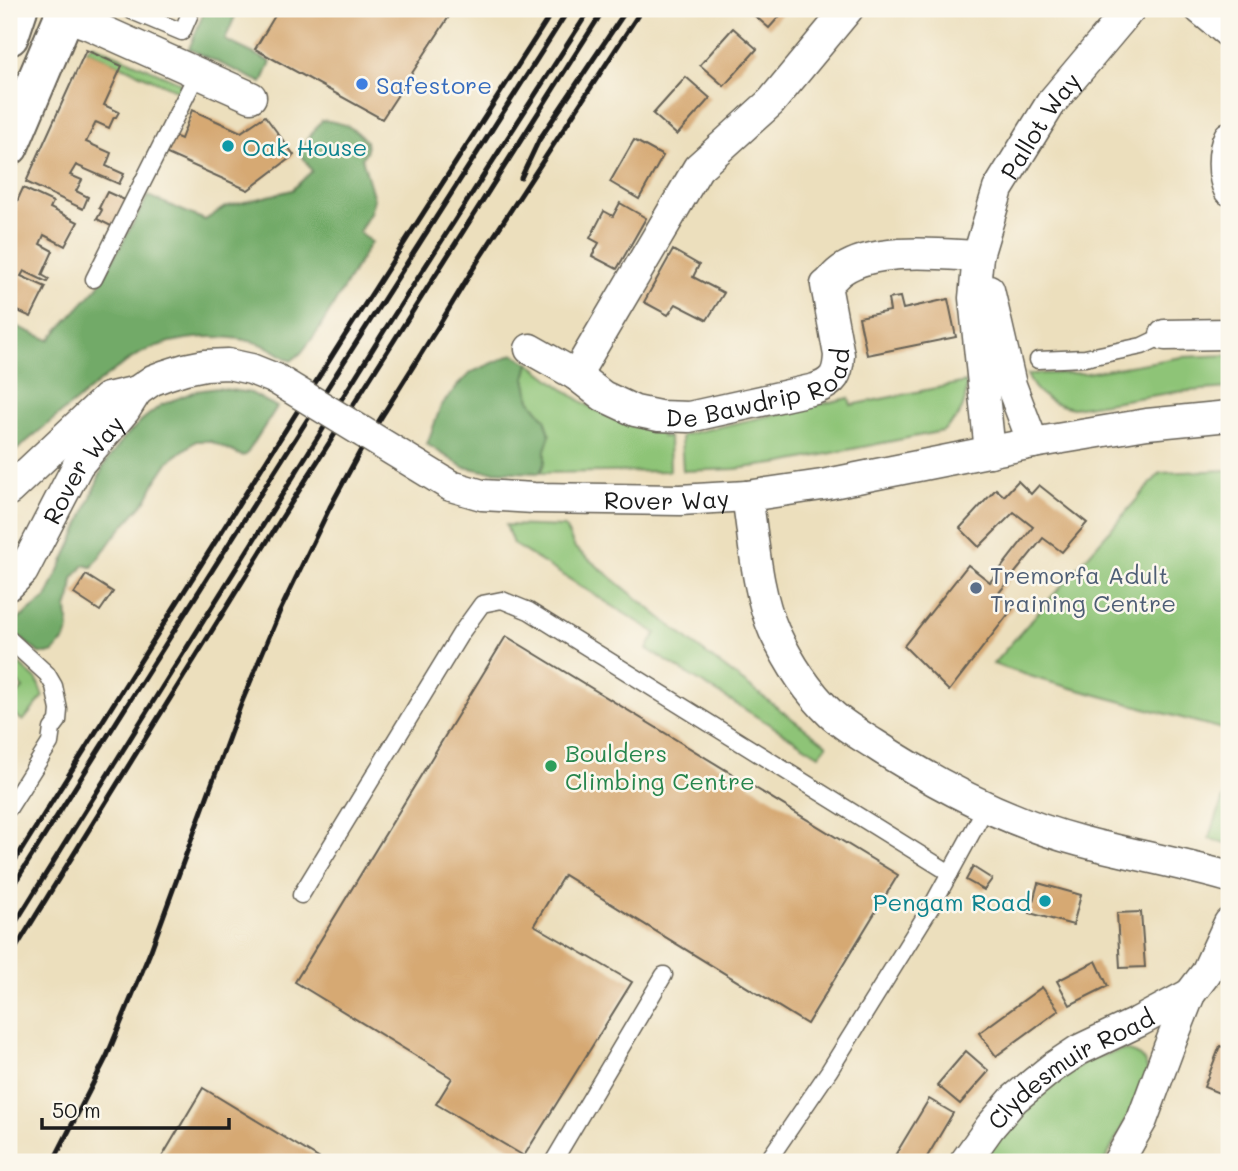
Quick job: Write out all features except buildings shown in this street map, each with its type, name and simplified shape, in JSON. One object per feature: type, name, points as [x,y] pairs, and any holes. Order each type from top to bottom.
[{"type":"main road","points":[[9,36],[18,9]]},
{"type":"main road","points":[[9,146],[66,12]]},
{"type":"street","points":[[576,376],[698,168],[771,102],[848,9]]},
{"type":"street","name":"Pallot Way","points":[[990,452],[974,298],[978,256],[998,189],[1051,103],[1130,9]]},
{"type":"street","points":[[1200,9],[1229,33]]},
{"type":"street","points":[[66,12],[251,97]]},
{"type":"street","points":[[1229,137],[1225,146],[1225,182],[1229,190]]},
{"type":"street","name":"De Bawdrip Road","points":[[530,349],[576,376],[603,396],[635,411],[668,417],[689,417],[828,384],[835,376],[839,355],[825,285],[842,270],[866,259],[900,255],[922,253],[978,256]]},
{"type":"street","points":[[978,256],[990,293],[1011,385],[1033,443]]},
{"type":"street","points":[[1165,335],[1229,334]]},
{"type":"street","name":"Rover Way","points":[[9,490],[107,398],[137,391],[166,375],[205,365],[251,369],[276,379],[451,486],[482,495],[534,498],[680,500],[747,496],[822,485],[1033,443],[1147,424],[1229,416]]},
{"type":"street","name":"Rover Way","points":[[9,585],[23,570],[78,465],[125,410],[137,391]]},
{"type":"street","points":[[747,496],[761,585],[773,628],[808,687],[832,715],[906,765],[986,807],[1027,824],[1079,841],[1229,877]]},
{"type":"street","name":"Clydesmuir Road","points":[[1118,1162],[1142,1120],[1191,994],[1206,973],[1229,923]]},
{"type":"street","name":"Clydesmuir Road","points":[[965,1162],[1014,1099],[1052,1068],[1079,1050],[1191,994]]},
{"type":"lane","points":[[132,9],[132,12],[183,32],[192,9]]},
{"type":"lane","points":[[94,279],[198,72]]},
{"type":"lane","points":[[1038,360],[1085,358],[1142,346],[1165,335]]},
{"type":"lane","points":[[301,895],[461,633],[482,604],[502,600],[529,611],[950,873]]},
{"type":"lane","points":[[9,639],[47,674],[54,686],[59,710],[50,743],[9,808]]},
{"type":"lane","points":[[767,1162],[829,1071],[950,873],[986,807]]},
{"type":"lane","points":[[553,1162],[664,975]]},
{"type":"green space","points":[[205,9],[238,9],[225,40],[271,62],[262,83],[189,49]]},
{"type":"green space","points":[[92,44],[179,82],[182,87],[180,92],[86,50]]},
{"type":"green space","points":[[322,120],[347,126],[366,141],[367,150],[362,158],[374,199],[370,213],[359,232],[371,242],[318,331],[301,353],[291,361],[263,345],[218,337],[187,339],[157,346],[116,369],[9,457],[9,323],[49,340],[98,287],[148,196],[205,220],[225,207],[292,190],[312,171],[299,151]]},
{"type":"green space","points":[[513,354],[529,363],[525,378],[530,400],[545,419],[550,435],[540,473],[485,471],[463,467],[427,444],[441,406],[458,385],[472,372]]},
{"type":"green space","points":[[1229,355],[1229,388],[1176,392],[1073,408],[1058,404],[1039,393],[1027,374],[1087,373],[1182,357]]},
{"type":"green space","points":[[529,363],[592,408],[623,422],[660,431],[662,437],[669,437],[670,471],[540,473],[550,434],[545,419],[530,400],[525,378]]},
{"type":"green space","points":[[966,382],[962,409],[943,431],[782,463],[735,469],[683,471],[683,435],[849,398],[851,405]]},
{"type":"green space","points":[[217,388],[251,393],[277,407],[246,455],[242,456],[210,441],[196,441],[169,461],[147,499],[92,567],[84,565],[73,579],[67,608],[69,629],[65,639],[54,652],[39,653],[11,630],[10,626],[46,598],[103,467],[124,438],[161,405],[196,391]]},
{"type":"green space","points":[[1229,470],[1229,731],[993,664],[1160,473]]},
{"type":"green space","points":[[506,525],[565,527],[575,548],[697,647],[827,745],[819,755],[647,649],[656,633],[513,544]]},
{"type":"green space","points":[[9,655],[37,680],[43,697],[23,721],[13,713],[11,701],[23,688],[9,675]]},
{"type":"green space","points":[[1229,781],[1229,844],[1209,839]]},
{"type":"green space","points":[[1121,1050],[1134,1053],[1143,1059],[1147,1069],[1146,1082],[1104,1162],[979,1162],[1044,1087],[1089,1060]]},
{"type":"railway","points":[[9,870],[554,9]]},
{"type":"railway","points":[[9,892],[569,9]]},
{"type":"railway","points":[[9,933],[384,331],[590,9]]},
{"type":"railway","points":[[9,959],[281,519],[604,9]]},
{"type":"railway","points":[[521,178],[539,140],[627,9]]},
{"type":"railway","points":[[53,1162],[107,1056],[151,950],[241,704],[279,613],[330,507],[362,448],[479,259],[642,9]]},
{"type":"place","name":"Safestore","points":[[362,84]]},
{"type":"place","name":"Oak House","points":[[228,146]]},
{"type":"place","name":"Tremorfa Adult Training Centre","points":[[976,588]]},
{"type":"place","name":"Boulders Climbing Centre","points":[[551,766]]},
{"type":"place","name":"Pengam Road","points":[[1045,901]]}]
